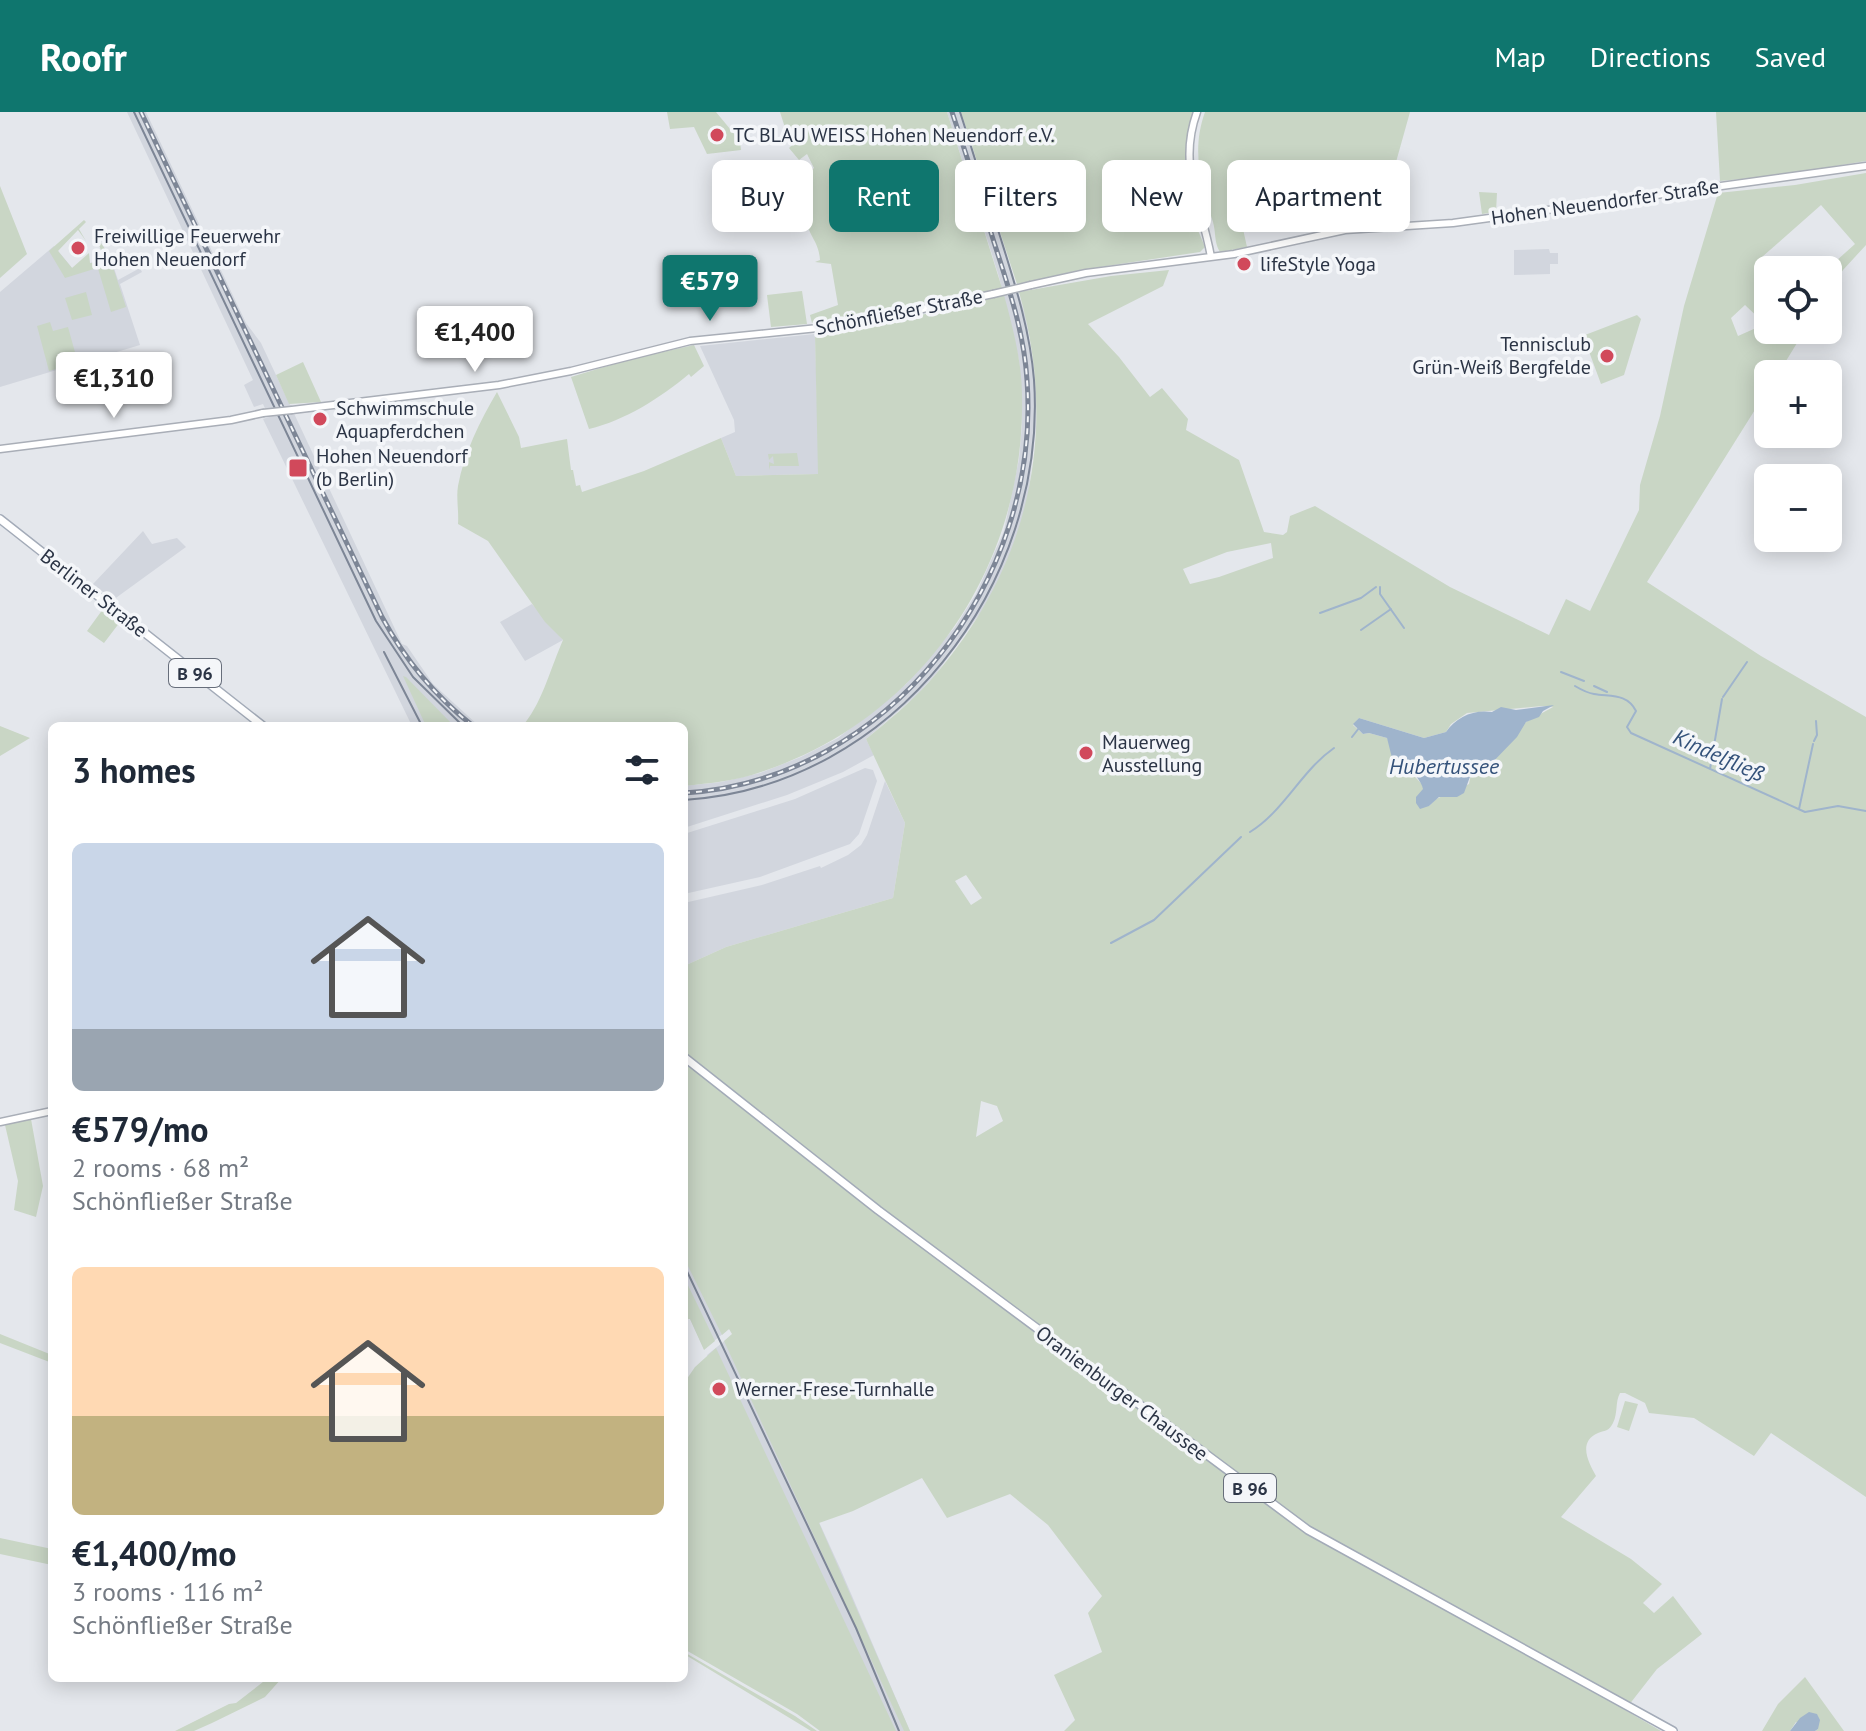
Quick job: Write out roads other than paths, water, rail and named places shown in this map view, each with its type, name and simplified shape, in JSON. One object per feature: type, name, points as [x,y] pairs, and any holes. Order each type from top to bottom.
[{"type":"main road","points":[[1197,112],[1189,144],[1189,169],[1211,257]]},
{"type":"main road","name":"Hohen Neuendorfer Straße","points":[[993,294],[1086,273],[1211,257],[1345,230],[1453,223],[1866,166]]},
{"type":"main road","name":"Schönfließer Straße","points":[[0,449],[499,385],[571,371],[690,341],[847,325],[993,294]]},
{"type":"main road","name":"Berliner Straße","points":[[0,519],[258,722]]},
{"type":"main road","name":"Oranienburger Chaussee","points":[[688,1060],[878,1210],[1300,1525],[1673,1731]]},
{"type":"main road","points":[[0,1122],[48,1112]]},
{"type":"water","name":"Hubertussee","points":[[1554,705],[1539,717],[1526,722],[1517,737],[1488,767],[1471,774],[1464,793],[1457,797],[1439,797],[1420,809],[1416,797],[1423,789],[1412,767],[1392,758],[1387,738],[1363,734],[1353,724],[1359,718],[1424,738],[1446,732],[1460,718],[1472,713],[1492,712],[1501,707],[1516,710]]},
{"type":"water","points":[[1809,1712],[1817,1714],[1820,1720],[1818,1729],[1790,1731],[1800,1718]]},
{"type":"waterway","points":[[1320,613],[1361,598],[1376,587]]},
{"type":"waterway","points":[[1380,587],[1380,594],[1404,628]]},
{"type":"waterway","points":[[1361,630],[1391,609]]},
{"type":"waterway","points":[[1723,697],[1747,662]]},
{"type":"waterway","points":[[1561,672],[1584,681]]},
{"type":"waterway","name":"Kindelfließ","points":[[1575,686],[1628,701],[1636,711],[1627,727],[1631,733],[1805,812],[1838,806],[1866,811]]},
{"type":"waterway","points":[[1594,686],[1607,692]]},
{"type":"waterway","points":[[1710,769],[1722,699]]},
{"type":"waterway","points":[[1814,741],[1816,721]]},
{"type":"waterway","points":[[1352,737],[1359,728]]},
{"type":"waterway","points":[[1799,809],[1813,744]]},
{"type":"waterway","points":[[1250,832],[1273,813],[1322,757],[1334,748]]},
{"type":"waterway","points":[[1111,943],[1154,920],[1241,837]]},
{"type":"tram line","points":[[134,112],[376,621],[413,677],[459,722]]},
{"type":"tram line","points":[[688,799],[760,787],[829,758],[891,715],[943,662],[985,599],[1015,530],[1032,456],[1032,361],[1016,287],[960,112]]},
{"type":"tram line","points":[[384,652],[420,722]]},
{"type":"tram line","points":[[688,1273],[856,1628],[899,1731]]},
{"type":"railway","points":[[141,112],[382,617],[422,676],[468,722]]},
{"type":"railway","points":[[688,792],[758,780],[826,751],[887,710],[938,657],[979,596],[1009,528],[1025,455],[1025,362],[1010,291],[952,112]]},
{"type":"place","name":"TC BLAU WEISS Hohen Neuendorf e.V.","points":[[717,135]]},
{"type":"place","name":"Freiwillige Feuerwehr Hohen Neuendorf","points":[[78,248]]},
{"type":"place","name":"lifeStyle Yoga","points":[[1244,264]]},
{"type":"place","name":"Tennisclub Grün-Weiß Bergfelde","points":[[1607,356]]},
{"type":"place","name":"Schwimmschule Aquapferdchen","points":[[320,419]]},
{"type":"place","name":"Hohen Neuendorf (b Berlin)","points":[[298,468]]},
{"type":"place","name":"Mauerweg Ausstellung","points":[[1086,753]]},
{"type":"place","name":"Werner-Frese-Turnhalle","points":[[719,1389]]}]
